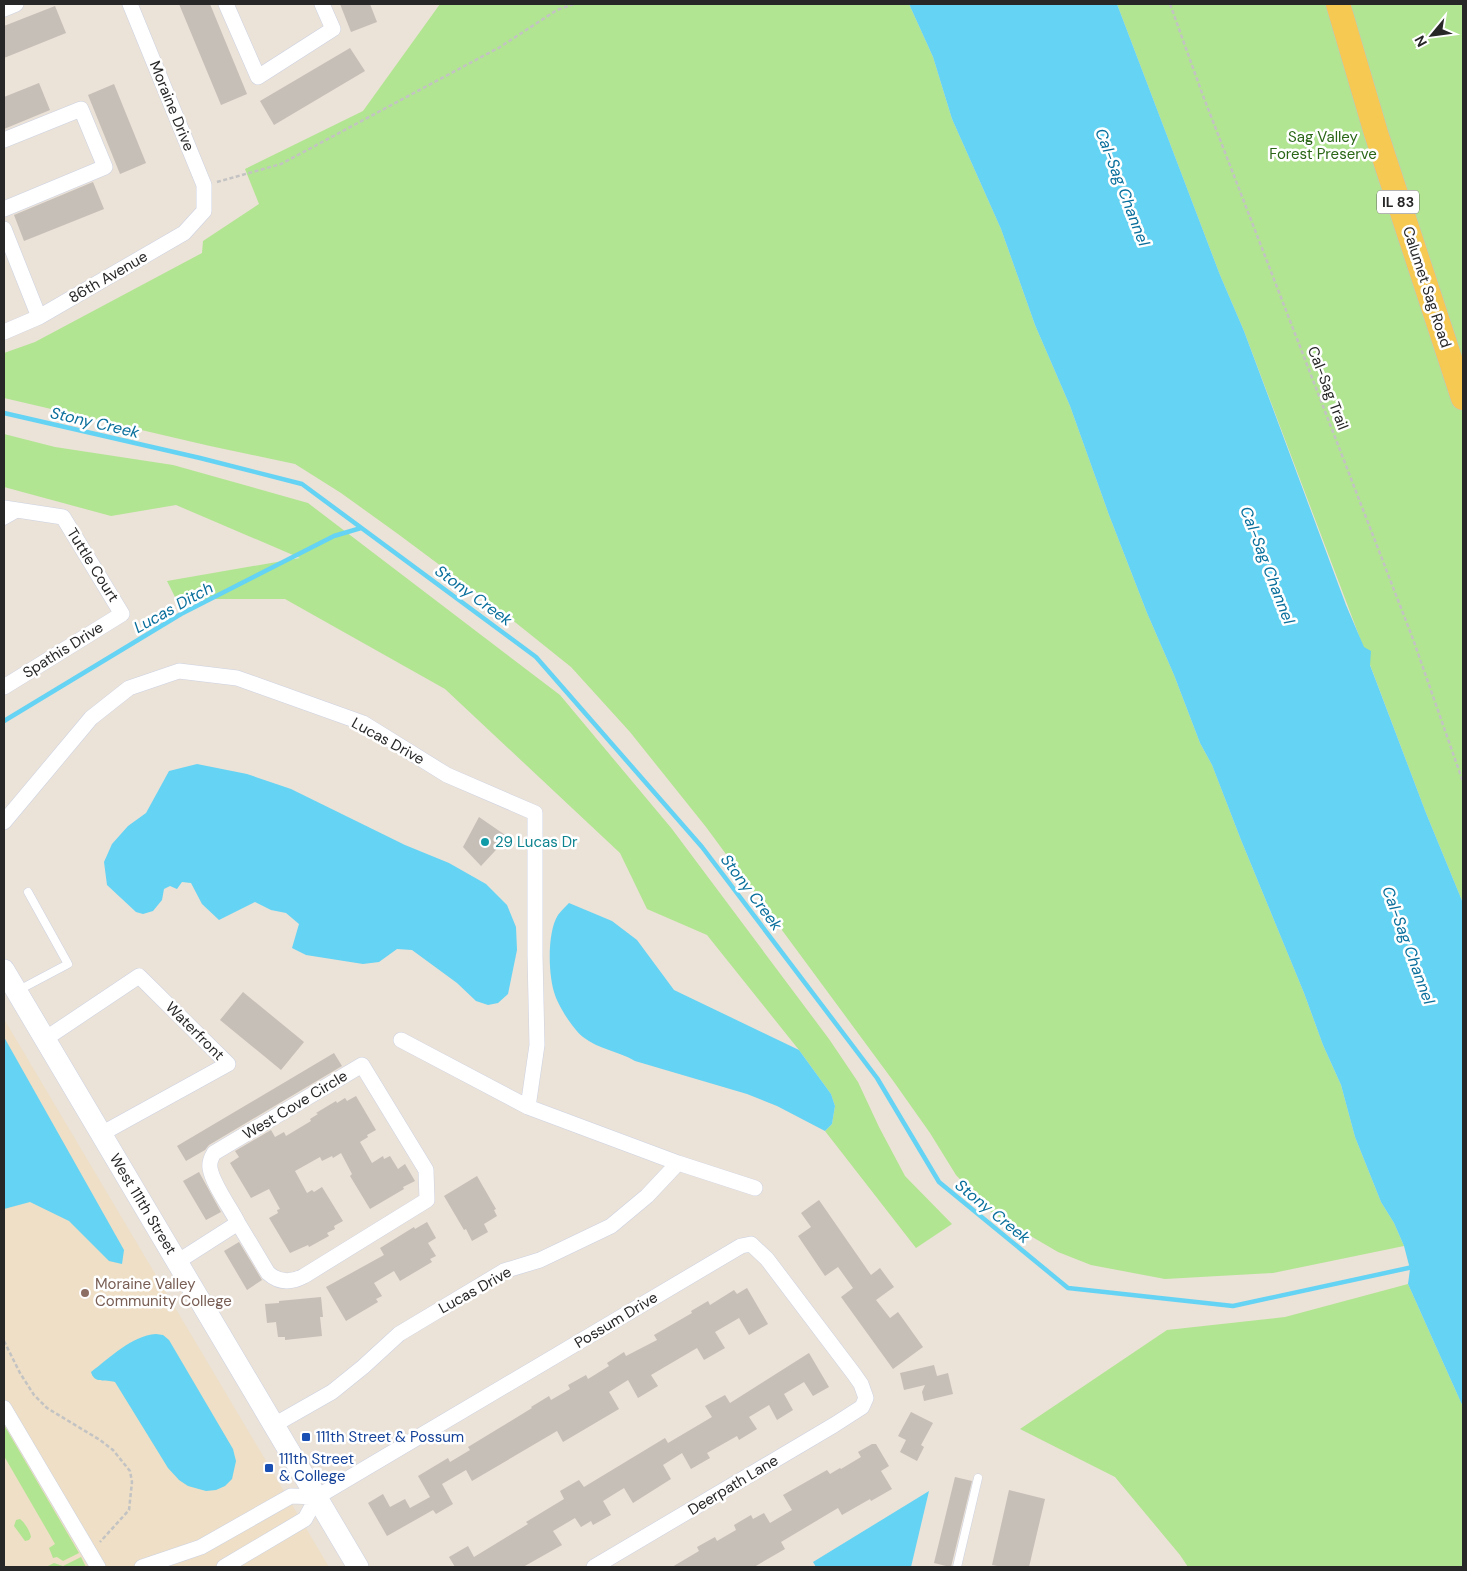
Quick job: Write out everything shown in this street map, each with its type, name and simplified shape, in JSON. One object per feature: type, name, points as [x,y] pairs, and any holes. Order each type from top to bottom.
[{"type":"main road","name":"Calumet Sag Road","points":[[1338,4],[1376,133],[1463,398]]},
{"type":"main road","name":"West 111th Street","points":[[4,970],[358,1567]]},
{"type":"street","points":[[4,9],[16,4]]},
{"type":"street","name":"Moraine Drive","points":[[130,4],[204,185],[204,211]]},
{"type":"street","points":[[226,4],[258,76],[333,29],[322,4]]},
{"type":"street","points":[[4,140],[81,109],[105,167],[4,209]]},
{"type":"street","name":"86th Avenue","points":[[4,332],[39,317],[184,233],[204,211]]},
{"type":"street","points":[[4,229],[39,317]]},
{"type":"street","points":[[4,508],[21,510]]},
{"type":"street","name":"Tuttle Court","points":[[21,510],[63,517],[122,614]]},
{"type":"street","name":"Spathis Drive","points":[[4,686],[122,614]]},
{"type":"street","name":"Lucas Drive","points":[[4,822],[91,718],[129,688],[179,671],[237,678],[363,723],[447,775],[536,813],[535,955],[537,1045],[528,1107]]},
{"type":"street","name":"Waterfront","points":[[45,1039],[140,976],[228,1064],[101,1134]]},
{"type":"street","points":[[401,1040],[528,1107],[678,1163],[755,1188]]},
{"type":"street","name":"West Cove Circle","points":[[362,1065],[426,1170],[427,1200],[290,1282],[274,1278],[268,1273],[238,1223],[213,1177],[210,1160],[214,1153],[362,1065]]},
{"type":"street","name":"Lucas Drive","points":[[274,1425],[332,1392],[363,1367],[398,1334],[504,1271],[540,1260],[611,1226],[647,1196],[678,1163]]},
{"type":"street","points":[[177,1262],[238,1223]]},
{"type":"street","name":"Possum Drive","points":[[316,1498],[741,1246],[751,1244],[767,1260],[854,1374],[861,1384],[866,1398]]},
{"type":"street","name":"Deerpath Lane","points":[[594,1567],[846,1418],[862,1406],[866,1398]]},
{"type":"street","points":[[4,1408],[98,1567]]},
{"type":"street","points":[[142,1567],[201,1547],[291,1496],[316,1498],[305,1519],[224,1567]]},
{"type":"lane","points":[[4,521],[21,510]]},
{"type":"lane","points":[[16,991],[68,964],[28,892]]},
{"type":"lane","points":[[957,1567],[978,1478]]},
{"type":"path","points":[[204,185],[281,164],[500,47],[557,10],[574,4]]},
{"type":"path","name":"Cal-Sag Trail","points":[[1170,4],[1202,93],[1413,639],[1463,782]]},
{"type":"path","points":[[4,1341],[20,1373],[34,1395],[47,1408],[107,1444],[130,1471],[132,1482],[129,1510],[98,1545]]},
{"type":"shaded area","name":"Moraine Valley Community College","points":[[4,1019],[329,1567],[4,1567]]},
{"type":"green space","points":[[440,4],[909,4],[933,57],[952,119],[1001,229],[1035,325],[1070,406],[1147,613],[1174,675],[1200,743],[1212,765],[1304,993],[1323,1045],[1341,1085],[1355,1137],[1381,1202],[1394,1223],[1404,1246],[1273,1273],[1165,1279],[1091,1265],[1058,1252],[1017,1228],[991,1212],[956,1175],[930,1133],[894,1082],[706,827],[630,732],[571,667],[496,607],[398,534],[341,493],[295,464],[4,398],[4,353],[35,342],[202,253],[203,241],[259,204],[245,169],[363,111]]},
{"type":"green space","name":"Sag Valley Forest Preserve","points":[[1117,4],[1463,4],[1463,903],[1426,813],[1244,331],[1220,275]]},
{"type":"green space","points":[[4,434],[55,447],[173,465],[308,503],[560,695],[672,829],[829,1039],[858,1082],[905,1176],[952,1224],[916,1248],[825,1131],[832,1124],[835,1106],[831,1094],[799,1050],[707,935],[647,909],[620,853],[445,689],[285,599],[176,599],[167,581],[300,558],[176,505],[111,516],[4,487]]},
{"type":"green space","points":[[1408,1284],[1463,1407],[1463,1567],[1188,1567],[1115,1477],[1020,1429],[1167,1330],[1285,1317]]},
{"type":"green space","points":[[4,1425],[79,1553],[63,1561],[57,1557],[53,1558],[49,1548],[55,1544],[4,1456]]},
{"type":"green space","points":[[20,1519],[30,1532],[31,1537],[29,1540],[25,1541],[14,1526],[16,1520]]},
{"type":"green space","points":[[81,1557],[86,1567],[46,1567],[54,1563],[63,1566]]},
{"type":"water","name":"Cal-Sag Channel","points":[[909,4],[1117,4],[1220,275],[1244,331],[1346,605],[1364,647],[1371,651],[1370,665],[1426,813],[1463,903],[1463,1407],[1408,1284],[1410,1269],[1404,1246],[1394,1223],[1381,1202],[1355,1137],[1341,1085],[1323,1045],[1304,993],[1212,765],[1200,743],[1174,675],[1147,613],[1070,406],[1035,325],[1001,229],[952,119],[933,57]]},
{"type":"water","points":[[197,764],[247,774],[291,789],[405,845],[449,863],[486,884],[507,905],[516,927],[517,950],[508,994],[498,1003],[488,1005],[476,1001],[457,983],[412,950],[397,949],[379,962],[363,964],[306,955],[292,948],[299,924],[286,913],[271,910],[255,902],[219,920],[202,904],[191,883],[182,882],[177,889],[170,886],[164,889],[162,900],[153,911],[143,914],[136,912],[107,885],[104,862],[112,844],[128,826],[146,813],[169,771]]},
{"type":"water","points":[[569,903],[612,921],[637,940],[674,990],[799,1050],[831,1094],[835,1106],[832,1124],[825,1131],[777,1106],[747,1094],[635,1061],[583,1037],[560,1006],[555,995],[551,977],[550,943],[554,923],[558,915]]},
{"type":"water","points":[[4,1037],[124,1250],[122,1264],[109,1261],[69,1221],[30,1202],[4,1209]]},
{"type":"water","points":[[156,1334],[163,1335],[169,1340],[233,1449],[236,1461],[232,1479],[225,1486],[216,1490],[206,1491],[188,1486],[179,1480],[168,1468],[115,1382],[97,1380],[92,1376],[91,1372],[130,1343]]},
{"type":"water","points":[[929,1491],[911,1567],[816,1567],[813,1562]]},
{"type":"building","points":[[179,4],[210,4],[247,94],[221,105]]},
{"type":"building","points":[[340,4],[370,4],[377,22],[351,32]]},
{"type":"building","points":[[55,6],[66,33],[4,58],[4,26]]},
{"type":"building","points":[[350,48],[365,71],[274,125],[260,101]]},
{"type":"building","points":[[39,83],[50,110],[4,129],[4,97]]},
{"type":"building","points":[[114,84],[146,163],[120,174],[88,95]]},
{"type":"building","points":[[93,182],[104,209],[24,241],[14,215]]},
{"type":"building","name":"29 Lucas Dr","points":[[479,817],[508,837],[481,866],[463,847]]},
{"type":"building","points":[[243,992],[304,1042],[281,1070],[220,1020]]},
{"type":"building","points":[[334,1053],[342,1066],[209,1145],[205,1150],[186,1161],[177,1146]]},
{"type":"building","points":[[356,1096],[376,1130],[360,1142],[372,1163],[383,1156],[384,1159],[390,1156],[398,1169],[405,1164],[415,1181],[370,1209],[350,1176],[352,1174],[341,1153],[333,1158],[332,1156],[322,1161],[320,1157],[295,1171],[307,1193],[312,1190],[314,1192],[322,1187],[343,1221],[334,1226],[335,1229],[327,1233],[329,1236],[309,1247],[308,1245],[290,1253],[269,1218],[278,1213],[277,1210],[280,1209],[269,1189],[251,1198],[230,1163],[239,1157],[235,1151],[271,1130],[275,1137],[284,1132],[286,1136],[311,1121],[310,1119],[318,1114],[316,1113],[336,1101],[337,1103],[345,1098],[347,1101]]},
{"type":"building","points":[[199,1172],[221,1212],[206,1220],[183,1181]]},
{"type":"building","points":[[477,1176],[496,1209],[494,1210],[497,1216],[484,1224],[488,1232],[472,1241],[444,1196]]},
{"type":"building","points":[[819,1200],[871,1275],[880,1268],[894,1287],[876,1300],[890,1318],[898,1312],[923,1347],[893,1369],[841,1297],[853,1288],[838,1267],[825,1276],[798,1236],[811,1227],[801,1213]]},
{"type":"building","points":[[427,1222],[436,1238],[428,1243],[436,1256],[430,1259],[432,1262],[400,1281],[394,1271],[374,1283],[382,1296],[376,1299],[378,1302],[346,1321],[326,1287],[384,1255],[380,1248],[414,1227],[415,1229]]},
{"type":"building","points":[[239,1242],[262,1280],[247,1290],[224,1251]]},
{"type":"building","points":[[747,1288],[768,1324],[749,1335],[739,1318],[715,1332],[725,1348],[704,1360],[697,1348],[651,1375],[658,1386],[638,1398],[628,1380],[609,1392],[619,1409],[563,1442],[557,1431],[472,1481],[466,1470],[442,1484],[453,1504],[436,1514],[433,1510],[387,1536],[368,1503],[383,1494],[390,1507],[405,1499],[410,1508],[430,1497],[418,1476],[448,1458],[450,1462],[470,1450],[468,1447],[549,1396],[551,1400],[570,1389],[568,1385],[586,1375],[588,1379],[609,1366],[607,1363],[624,1352],[626,1356],[657,1340],[654,1335],[692,1313],[691,1311],[708,1301],[710,1305],[734,1290],[737,1294]]},
{"type":"building","points":[[321,1297],[323,1317],[320,1317],[322,1336],[285,1340],[285,1337],[278,1337],[276,1322],[267,1323],[265,1304]]},
{"type":"building","points":[[809,1353],[829,1387],[813,1396],[804,1382],[784,1394],[793,1410],[777,1420],[769,1405],[749,1417],[757,1429],[739,1440],[737,1436],[707,1453],[710,1458],[691,1469],[682,1453],[663,1465],[671,1479],[633,1503],[624,1488],[603,1501],[611,1515],[593,1525],[591,1521],[581,1527],[575,1518],[553,1531],[562,1545],[523,1567],[455,1567],[449,1557],[468,1546],[474,1557],[528,1524],[526,1522],[564,1499],[560,1491],[579,1480],[584,1487],[665,1438],[668,1443],[712,1417],[705,1406],[725,1395],[730,1403]]},
{"type":"building","points":[[934,1365],[937,1376],[948,1373],[953,1394],[924,1401],[922,1392],[925,1385],[904,1390],[900,1373]]},
{"type":"building","points":[[911,1412],[933,1423],[921,1445],[924,1447],[917,1461],[900,1452],[906,1440],[898,1436]]},
{"type":"building","points":[[872,1444],[876,1444],[889,1466],[881,1471],[892,1489],[842,1515],[838,1508],[781,1542],[785,1549],[754,1567],[672,1567],[699,1551],[697,1547],[715,1537],[717,1541],[736,1530],[734,1525],[751,1515],[753,1519],[764,1513],[770,1523],[792,1510],[783,1495],[827,1470],[830,1474],[841,1469],[861,1457],[858,1452]]},
{"type":"building","points":[[955,1477],[972,1481],[950,1567],[934,1563]]},
{"type":"building","points":[[1009,1490],[1045,1499],[1029,1567],[992,1565]]},
{"type":"waterway","name":"Stony Creek","points":[[4,413],[200,458],[302,484],[536,657],[702,847],[877,1078],[939,1182],[1068,1288],[1233,1306],[1413,1267]]},
{"type":"waterway","name":"Lucas Ditch","points":[[4,721],[181,614],[334,536],[361,528]]},
{"type":"place","name":"29 Lucas Dr","points":[[485,842]]},
{"type":"place","name":"Moraine Valley Community College","points":[[85,1293]]},
{"type":"place","name":"111th Street & Possum","points":[[306,1437]]},
{"type":"place","name":"111th Street & College","points":[[269,1468]]}]
